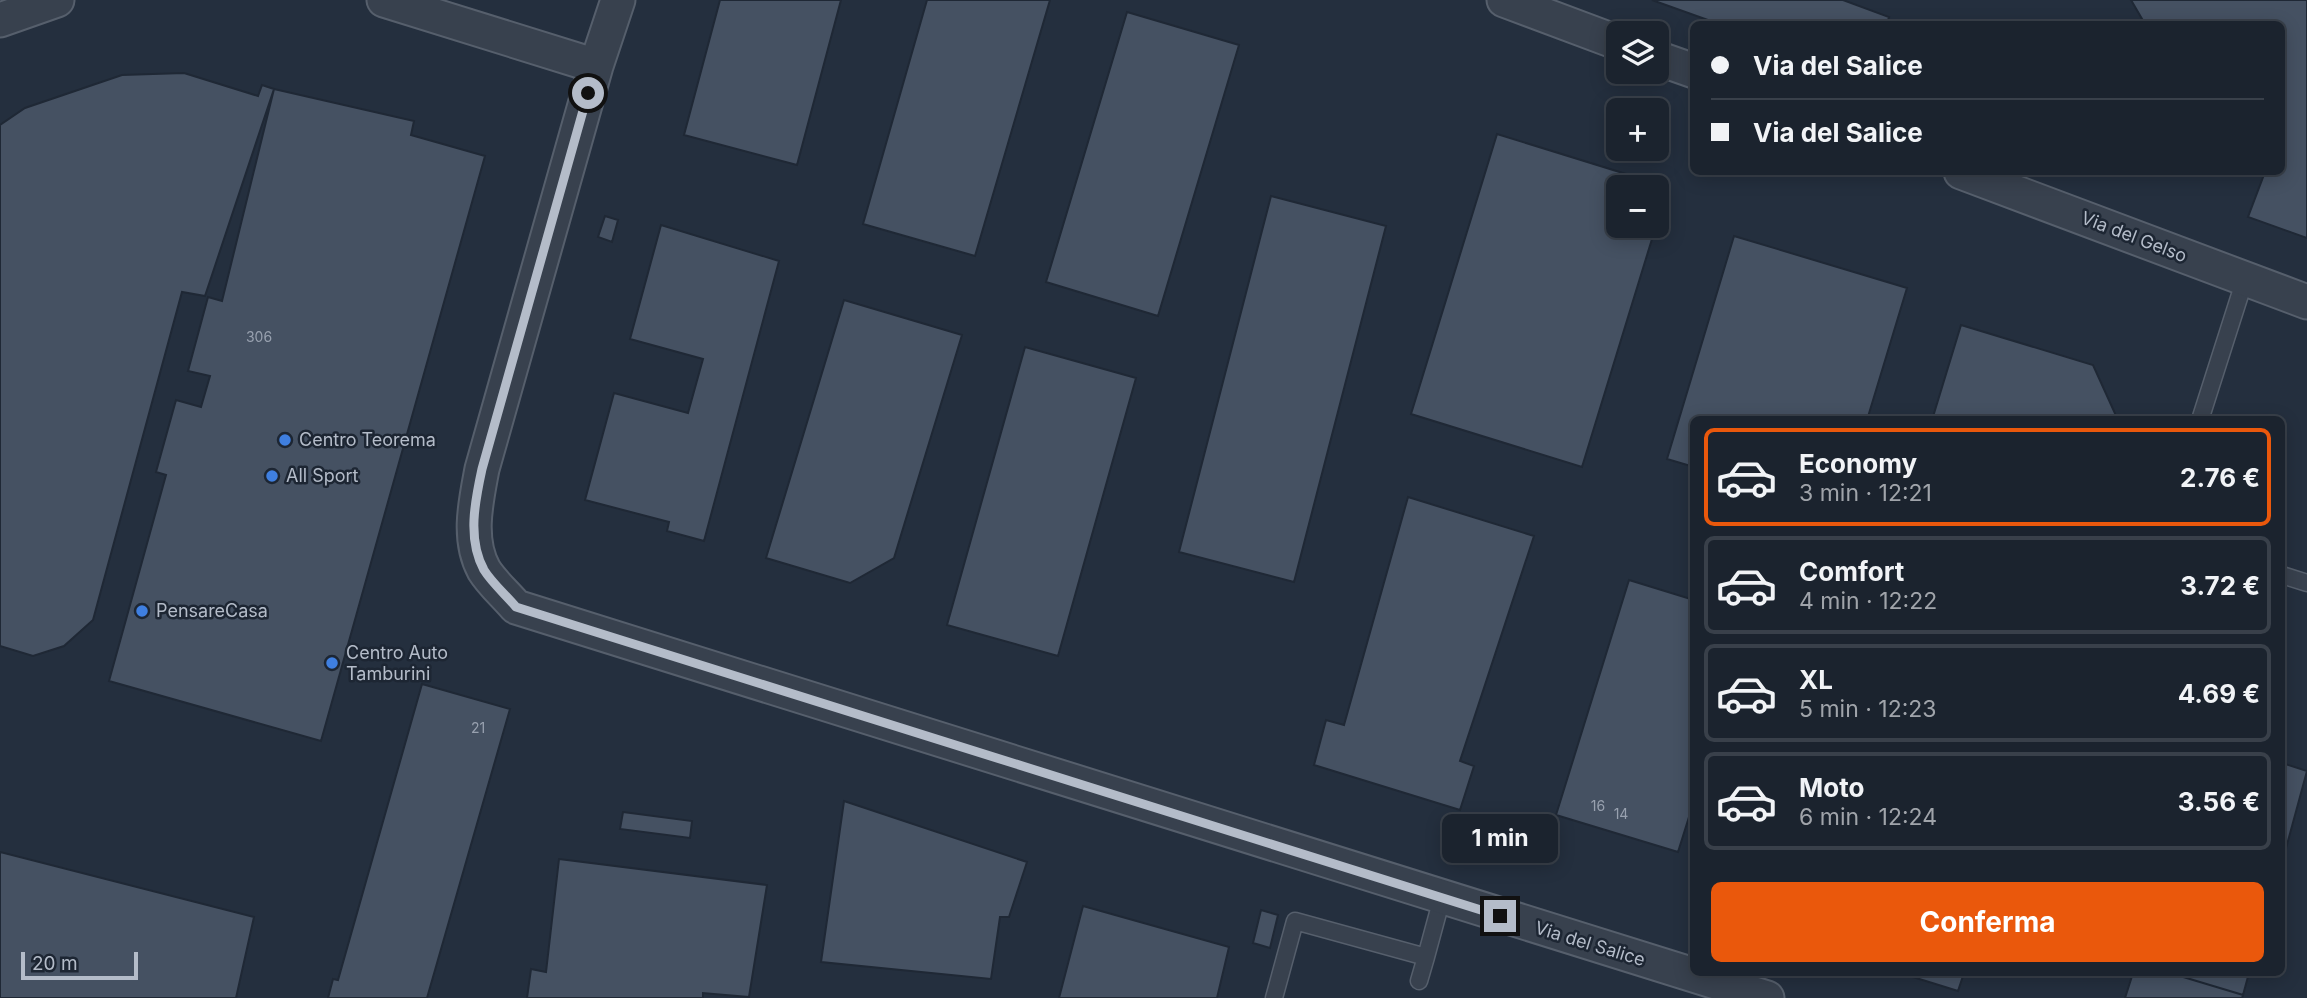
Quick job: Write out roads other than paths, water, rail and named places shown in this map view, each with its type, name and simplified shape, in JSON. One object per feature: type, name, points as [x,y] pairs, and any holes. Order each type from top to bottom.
[{"type":"street","points":[[0,20],[57,0]]},
{"type":"street","points":[[384,0],[596,66],[618,0]]},
{"type":"street","points":[[1504,0],[1606,38]]},
{"type":"street","points":[[1669,62],[1690,70]]},
{"type":"street","name":"Via del Salice","points":[[596,66],[486,456],[475,506],[475,547],[485,571],[516,607],[1690,974]]},
{"type":"street","name":"Via del Gelso","points":[[1969,175],[2307,302]]},
{"type":"street","name":"Via del Salice","points":[[1696,976],[1767,998]]},
{"type":"lane","points":[[2201,416],[2245,279]]},
{"type":"lane","points":[[2285,576],[2307,583]]},
{"type":"lane","points":[[1419,981],[1442,898]]},
{"type":"lane","points":[[1274,998],[1295,921],[1426,957]]},
{"type":"place","name":"Centro Teorema","points":[[285,440]]},
{"type":"place","name":"All Sport","points":[[272,476]]},
{"type":"place","name":"PensareCasa","points":[[142,611]]},
{"type":"place","name":"Centro Auto Tamburini","points":[[332,663]]}]
